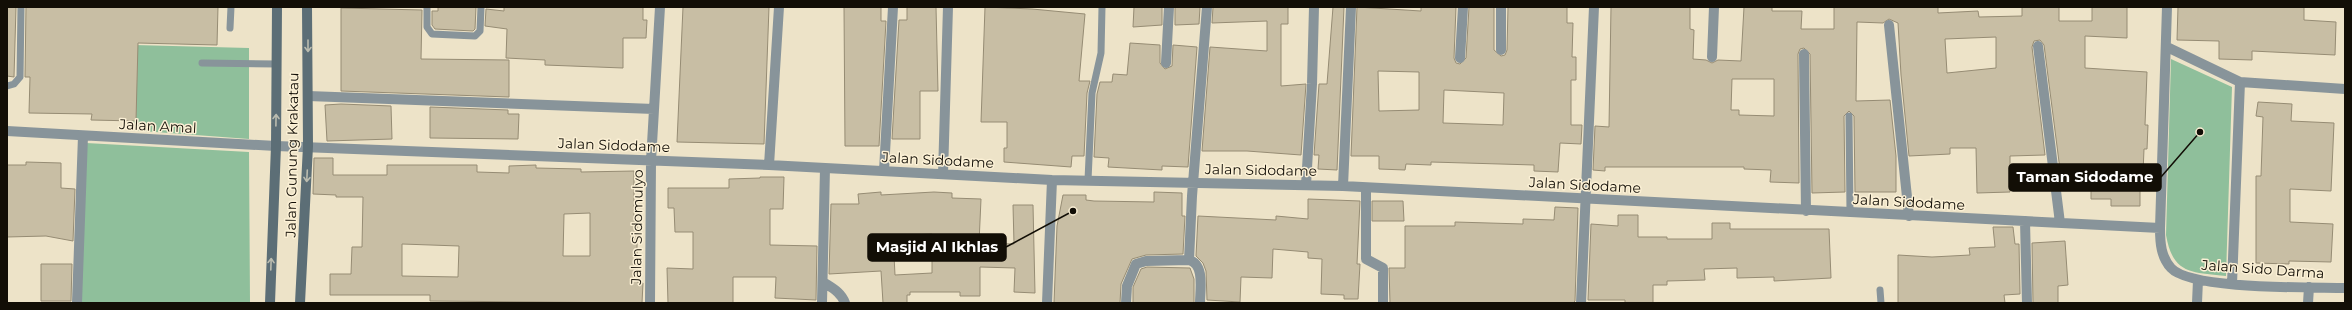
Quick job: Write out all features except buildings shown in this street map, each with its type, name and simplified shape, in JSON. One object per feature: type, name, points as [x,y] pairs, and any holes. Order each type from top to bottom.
[{"type":"main road","name":"Jalan Gunung Krakatau","points":[[270,303],[276,146],[277,7]]},
{"type":"main road","name":"Jalan Gunung Krakatau","points":[[300,303],[308,146],[307,7]]},
{"type":"street","name":"Jalan Sidomulyo","points":[[650,303],[652,161],[660,7]]},
{"type":"street","points":[[769,165],[779,7]]},
{"type":"street","points":[[884,172],[893,7]]},
{"type":"street","points":[[943,174],[948,7]]},
{"type":"street","points":[[1166,63],[1170,7]]},
{"type":"street","points":[[1189,260],[1193,183],[1207,7]]},
{"type":"street","points":[[1306,185],[1312,84],[1314,7]]},
{"type":"street","points":[[1343,186],[1351,7]]},
{"type":"street","points":[[1460,58],[1463,7]]},
{"type":"street","points":[[1501,7],[1501,50]]},
{"type":"street","points":[[1581,303],[1585,199],[1592,90],[1594,7]]},
{"type":"street","points":[[1712,57],[1714,7]]},
{"type":"street","points":[[2160,228],[2167,48],[2167,7]]},
{"type":"street","points":[[1889,25],[1909,216]]},
{"type":"street","points":[[2038,46],[2060,223]]},
{"type":"street","points":[[2167,48],[2240,82],[2345,89]]},
{"type":"street","points":[[1804,54],[1806,211]]},
{"type":"street","points":[[2232,284],[2240,82]]},
{"type":"street","points":[[308,96],[654,109]]},
{"type":"street","name":"Jalan Amal","points":[[7,131],[276,146],[308,146]]},
{"type":"street","points":[[77,303],[83,136]]},
{"type":"street","name":"Jalan Sidodame","points":[[308,146],[769,165],[1052,180],[1343,186],[2160,228]]},
{"type":"street","points":[[822,303],[825,168]]},
{"type":"street","points":[[1047,303],[1052,180]]},
{"type":"street","points":[[1366,188],[1366,259],[1383,268],[1383,303]]},
{"type":"street","points":[[2025,222],[2027,303]]},
{"type":"street","name":"Jalan Sido Darma","points":[[2160,228],[2160,245],[2164,257],[2171,268],[2179,275],[2198,280],[2232,284],[2345,288]]},
{"type":"street","points":[[1126,303],[1126,286],[1136,264],[1146,261],[1189,260],[1194,261],[1199,268],[1200,303]]},
{"type":"street","points":[[2197,303],[2198,280]]},
{"type":"street","points":[[823,282],[835,290],[842,297],[845,303]]},
{"type":"street","points":[[2308,303],[2309,287]]},
{"type":"lane","points":[[7,86],[14,84],[20,76],[21,7]]},
{"type":"lane","points":[[230,28],[231,7]]},
{"type":"lane","points":[[427,7],[427,27],[432,34],[475,36],[480,31],[481,7]]},
{"type":"lane","points":[[1088,180],[1092,93],[1100,60],[1102,7]]},
{"type":"lane","points":[[202,63],[277,64]]},
{"type":"lane","points":[[1849,116],[1850,213]]},
{"type":"lane","points":[[1880,290],[1881,303]]},
{"type":"green space","points":[[134,45],[249,48],[249,139],[129,130]]},
{"type":"green space","points":[[2171,59],[2232,87],[2226,276],[2203,274],[2186,269],[2174,258],[2169,248],[2166,235]]},
{"type":"green space","points":[[86,143],[249,152],[250,303],[79,303]]},
{"type":"place","name":"Taman Sidodame","points":[[2200,132]]},
{"type":"place","name":"Masjid Al Ikhlas","points":[[1073,211]]}]
